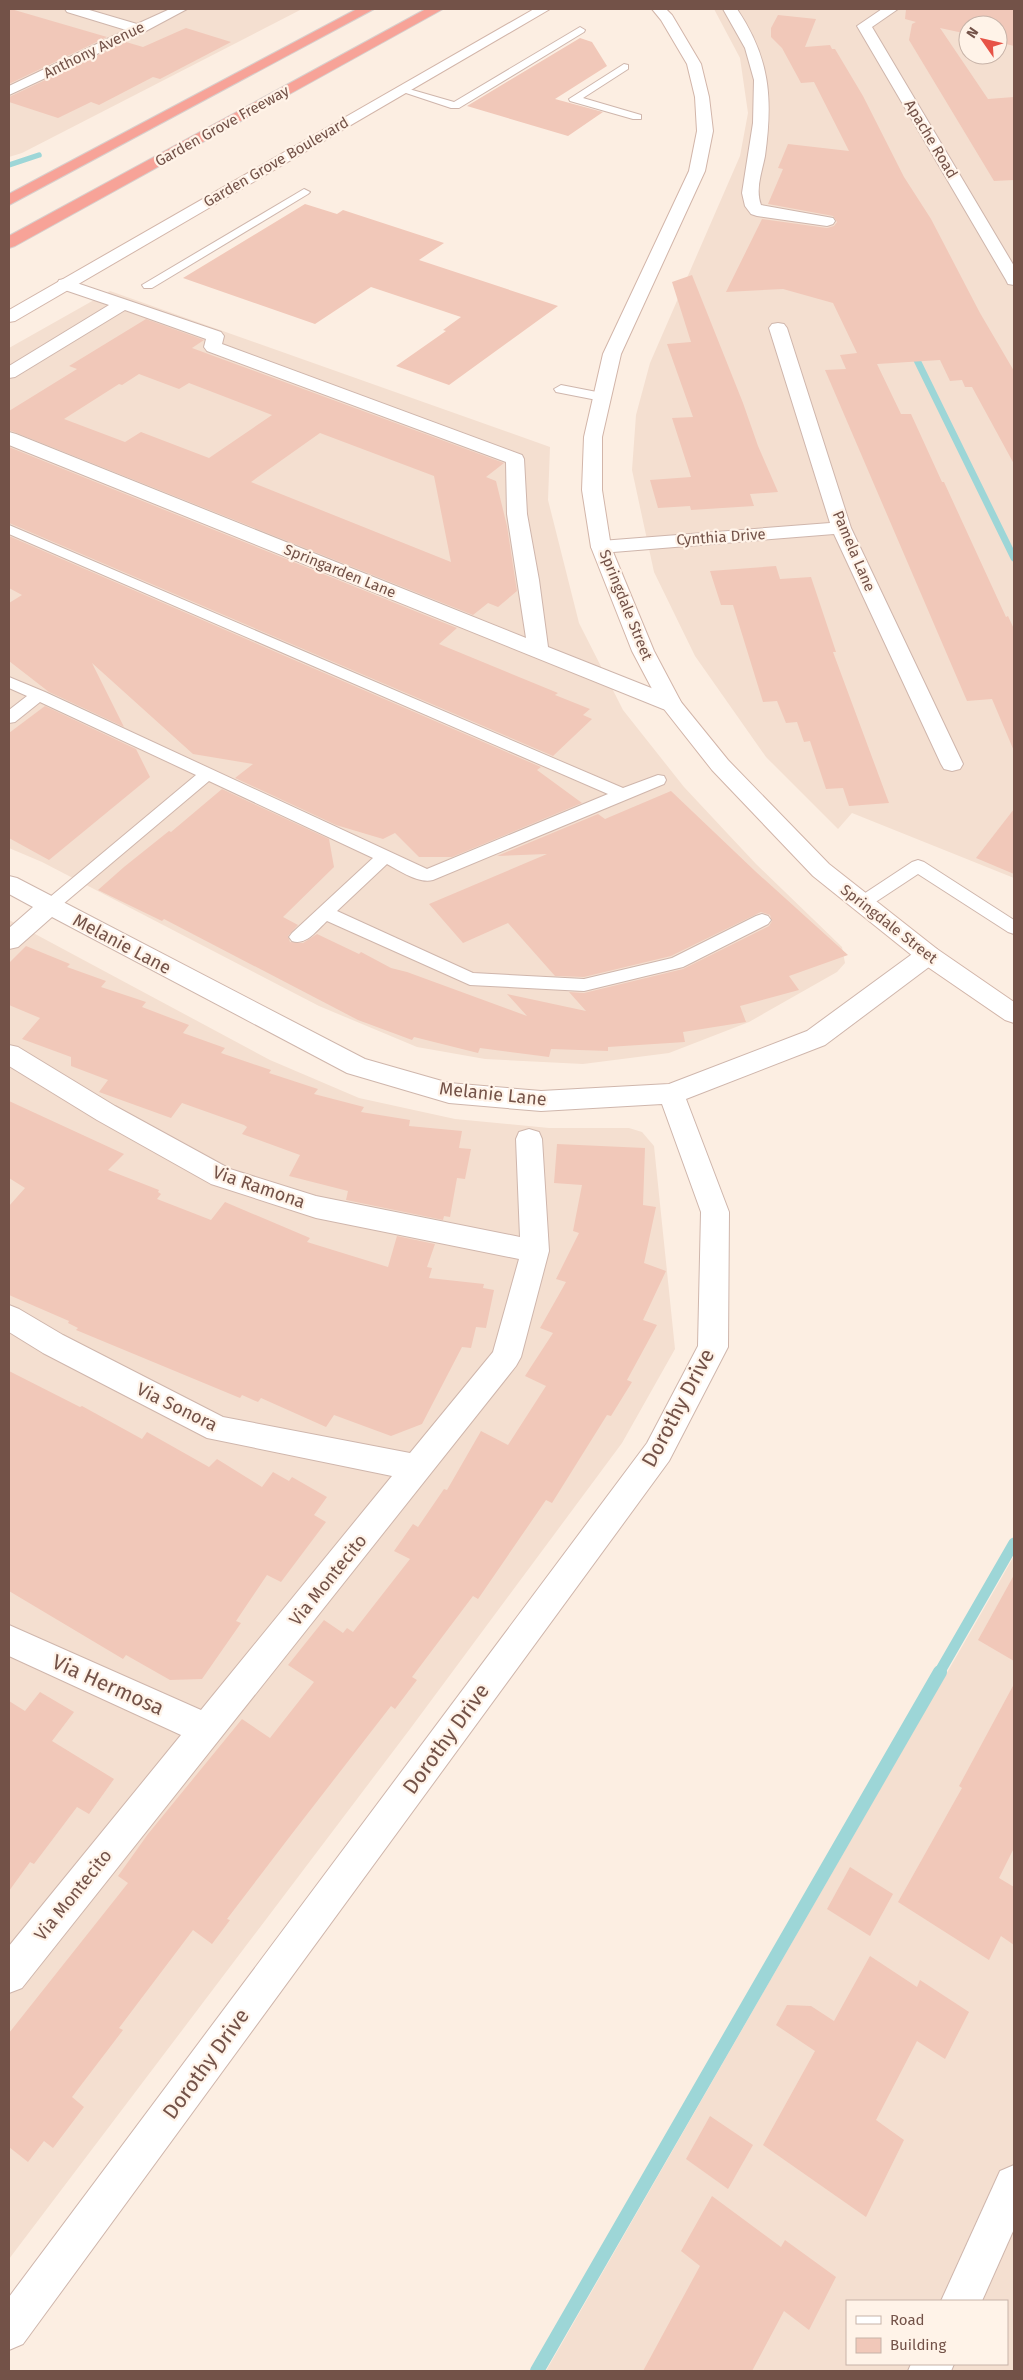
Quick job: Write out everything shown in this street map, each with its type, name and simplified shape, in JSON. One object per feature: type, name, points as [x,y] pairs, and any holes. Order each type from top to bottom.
[{"type":"highway","name":"Garden Grove Freeway","points":[[9,200],[367,9]]},
{"type":"highway","name":"Garden Grove Freeway","points":[[9,243],[436,9]]},
{"type":"street","points":[[72,9],[139,28]]},
{"type":"street","name":"Anthony Avenue","points":[[9,91],[180,9]]},
{"type":"street","name":"Garden Grove Boulevard","points":[[9,317],[543,9]]},
{"type":"street","name":"Springdale Street","points":[[659,9],[667,18],[694,64],[702,97],[705,131],[697,170],[680,211],[612,354],[593,437],[592,490],[601,547],[643,651],[671,704],[720,765],[821,870],[928,956],[1014,1014]]},
{"type":"street","points":[[730,9],[739,22],[754,56],[762,90],[757,156],[750,195],[752,206],[757,211],[827,221]]},
{"type":"street","name":"Apache Road","points":[[891,9],[864,26],[1014,280]]},
{"type":"street","points":[[65,284],[215,336],[213,347],[515,459],[517,514],[530,580],[538,650]]},
{"type":"street","points":[[9,373],[123,304]]},
{"type":"street","name":"Pamela Lane","points":[[778,328],[841,528],[952,764]]},
{"type":"street","name":"Springarden Lane","points":[[9,438],[671,704]]},
{"type":"street","name":"Cynthia Drive","points":[[601,547],[841,528]]},
{"type":"street","name":"Melanie Lane","points":[[9,884],[356,1066],[449,1093],[540,1101],[671,1094],[816,1038],[928,956]]},
{"type":"street","points":[[9,941],[50,906]]},
{"type":"street","name":"Via Ramona","points":[[9,1054],[221,1177],[316,1206],[535,1250]]},
{"type":"street","name":"Dorothy Drive","points":[[9,2330],[658,1452],[714,1347],[715,1212],[671,1094]]},
{"type":"street","name":"Via Montecito","points":[[9,1974],[506,1357],[535,1250],[529,1139]]},
{"type":"street","name":"Via Sonora","points":[[9,1316],[53,1344],[218,1429],[418,1468]]},
{"type":"street","name":"Via Hermosa","points":[[9,1640],[206,1729]]},
{"type":"street","points":[[961,2300],[1014,2186]]},
{"type":"lane","points":[[442,113],[580,30]]},
{"type":"lane","points":[[624,67],[574,99],[637,117]]},
{"type":"lane","points":[[402,90],[455,106]]},
{"type":"lane","points":[[148,285],[304,192]]},
{"type":"lane","points":[[561,389],[602,397]]},
{"type":"lane","points":[[9,528],[624,795]]},
{"type":"lane","points":[[9,682],[427,876],[658,780]]},
{"type":"lane","points":[[9,718],[39,696]]},
{"type":"lane","points":[[50,906],[207,774]]},
{"type":"lane","points":[[298,937],[385,857]]},
{"type":"lane","points":[[862,903],[918,866],[1014,928]]},
{"type":"lane","points":[[326,913],[470,980],[584,985],[677,963],[762,920]]},
{"type":"shaded area","points":[[9,9],[302,9],[22,153],[9,157]]},
{"type":"shaded area","points":[[714,9],[1014,9],[1014,878],[852,813],[838,829],[766,757],[695,656],[654,572],[632,470],[636,415],[650,363],[740,156],[748,113],[740,58]]},
{"type":"shaded area","points":[[110,291],[550,447],[548,500],[579,623],[623,710],[684,787],[756,864],[842,947],[845,963],[837,972],[749,1022],[669,1053],[583,1064],[485,1059],[417,1047],[319,1006],[42,862],[9,848],[9,348]]},
{"type":"shaded area","points":[[9,920],[270,1060],[359,1098],[455,1119],[549,1128],[629,1128],[642,1132],[654,1146],[675,1349],[622,1443],[410,1729],[9,2259]]},
{"type":"shaded area","points":[[1014,1556],[1014,2371],[546,2371]]},
{"type":"building","points":[[9,9],[11,9],[107,37],[9,84]]},
{"type":"building","points":[[906,9],[1014,9],[1014,46],[1008,44],[1008,15],[958,15],[958,32],[940,28],[958,55],[958,65],[965,65],[988,99],[1014,97],[1014,180],[994,181],[909,40],[912,24],[916,22],[905,19]]},
{"type":"building","points":[[778,15],[816,19],[805,47],[830,45],[832,49],[835,49],[863,96],[904,177],[931,219],[980,313],[1014,371],[1014,464],[972,387],[965,387],[962,380],[950,381],[940,360],[877,364],[901,414],[911,414],[1006,617],[1008,616],[1014,629],[1014,751],[992,699],[967,701],[825,370],[846,369],[840,355],[857,353],[833,303],[783,289],[726,292],[762,219],[827,228],[834,226],[837,222],[833,216],[768,204],[783,169],[778,168],[788,144],[849,151],[814,82],[801,83],[782,48],[771,37],[771,28]]},
{"type":"building","points":[[186,28],[231,42],[160,79],[153,77],[99,105],[91,102],[58,118],[9,102],[9,97],[126,42],[143,47]]},
{"type":"building","points":[[580,38],[592,42],[607,66],[555,99],[603,112],[568,136],[467,106]]},
{"type":"building","points":[[305,204],[337,214],[343,210],[444,243],[419,260],[558,306],[449,385],[396,366],[446,331],[443,330],[461,317],[371,287],[315,324],[183,278]]},
{"type":"building","points":[[692,275],[758,446],[778,492],[750,494],[754,506],[691,510],[690,506],[658,508],[650,480],[691,477],[672,418],[693,417],[667,344],[691,342],[672,282]]},
{"type":"building","points":[[146,319],[204,340],[192,348],[504,463],[486,477],[496,481],[507,526],[517,591],[498,607],[488,603],[473,615],[9,430],[9,411],[77,369],[69,366]],"holes":[[[139,374],[179,389],[189,383],[272,415],[209,458],[141,432],[125,442],[64,419],[119,384],[122,385]],[[320,433],[434,476],[451,562],[251,482]]]},
{"type":"building","points":[[9,447],[457,628],[439,644],[558,693],[555,695],[590,709],[583,715],[592,719],[553,756],[9,523]]},
{"type":"building","points":[[9,536],[541,767],[537,770],[582,803],[452,857],[419,857],[395,833],[383,839],[336,825],[235,778],[253,764],[193,754],[92,663],[124,727],[49,692],[9,661],[9,603],[22,595],[9,588]]},
{"type":"building","points":[[776,566],[780,579],[811,577],[836,652],[833,652],[889,803],[849,806],[843,788],[826,789],[810,741],[804,742],[797,722],[786,723],[777,701],[763,702],[733,605],[721,605],[710,571]]},
{"type":"building","points":[[45,706],[136,749],[150,777],[49,860],[9,838],[9,733]]},
{"type":"building","points":[[222,789],[329,839],[334,867],[283,917],[298,925],[288,936],[290,942],[303,943],[317,934],[359,954],[361,952],[391,968],[407,972],[527,1016],[507,994],[586,1011],[569,992],[584,993],[683,969],[769,926],[772,921],[770,915],[761,912],[671,956],[584,977],[555,976],[508,923],[463,943],[429,904],[547,854],[497,856],[598,814],[605,819],[671,791],[755,871],[848,955],[789,976],[799,990],[740,1006],[746,1022],[683,1032],[685,1042],[608,1047],[608,1051],[551,1049],[549,1057],[480,1048],[478,1053],[414,1037],[412,1040],[358,1020],[164,919],[162,921],[98,890]]},
{"type":"building","points":[[1014,809],[1014,874],[976,858]]},
{"type":"building","points":[[26,946],[70,964],[67,967],[106,981],[101,987],[146,1002],[142,1007],[189,1025],[183,1033],[225,1048],[221,1053],[271,1070],[269,1073],[318,1089],[314,1094],[364,1107],[361,1112],[410,1120],[409,1126],[462,1131],[459,1148],[471,1149],[465,1179],[457,1178],[450,1217],[444,1216],[443,1220],[346,1200],[348,1191],[289,1176],[300,1155],[242,1134],[247,1127],[244,1125],[182,1103],[171,1118],[99,1092],[108,1080],[71,1066],[71,1057],[22,1039],[40,1018],[9,1005],[9,963]]},
{"type":"building","points":[[9,1101],[124,1154],[108,1170],[159,1190],[158,1192],[161,1194],[157,1199],[211,1220],[225,1202],[310,1238],[307,1242],[388,1267],[397,1236],[435,1244],[427,1267],[432,1268],[429,1278],[484,1284],[483,1288],[494,1290],[486,1328],[476,1327],[471,1348],[462,1347],[422,1424],[391,1436],[334,1415],[326,1427],[261,1398],[258,1402],[242,1395],[240,1398],[76,1330],[78,1328],[68,1323],[69,1321],[9,1295],[9,1206],[25,1188],[9,1178]]},
{"type":"building","points":[[557,1144],[645,1148],[643,1205],[656,1207],[644,1263],[666,1271],[643,1320],[657,1325],[627,1380],[632,1382],[611,1416],[607,1415],[552,1503],[546,1500],[478,1599],[473,1596],[412,1677],[417,1680],[395,1709],[391,1706],[227,1919],[230,1920],[212,1944],[193,1930],[119,2028],[123,2030],[72,2097],[84,2107],[53,2148],[44,2141],[28,2162],[9,2147],[9,2033],[128,1883],[118,1876],[148,1834],[242,1719],[270,1738],[314,1682],[288,1665],[324,1620],[343,1633],[347,1628],[353,1632],[410,1559],[394,1551],[413,1524],[418,1527],[444,1489],[447,1490],[481,1431],[508,1445],[546,1386],[525,1376],[553,1333],[540,1328],[566,1282],[556,1279],[579,1233],[573,1231],[582,1185],[554,1183]]},
{"type":"building","points":[[9,1371],[80,1407],[82,1406],[142,1439],[147,1432],[209,1467],[217,1459],[262,1487],[273,1472],[289,1481],[292,1477],[327,1497],[314,1515],[326,1522],[281,1582],[267,1575],[236,1621],[241,1623],[202,1679],[170,1680],[126,1655],[123,1659],[9,1591]]},
{"type":"building","points":[[1014,1575],[1014,1661],[978,1640]]},
{"type":"building","points":[[1014,1684],[1014,1848],[999,1878],[1014,1887],[1014,1945],[1001,1936],[989,1960],[898,1902],[962,1788],[959,1786]]},
{"type":"building","points":[[40,1692],[74,1712],[52,1741],[114,1779],[89,1814],[77,1807],[34,1864],[30,1862],[9,1891],[9,1701],[25,1711]]},
{"type":"building","points":[[850,1867],[893,1894],[870,1936],[827,1909]]},
{"type":"building","points":[[870,1956],[917,1987],[920,1980],[969,2012],[945,2059],[917,2041],[876,2120],[904,2140],[866,2217],[763,2145],[815,2051],[776,2025],[787,2005],[811,2006],[834,2021]]},
{"type":"building","points":[[710,2116],[753,2145],[728,2189],[686,2159]]},
{"type":"building","points":[[712,2196],[781,2247],[785,2240],[836,2277],[809,2330],[784,2311],[752,2371],[643,2371],[700,2266],[681,2251]]},
{"type":"waterway","points":[[9,165],[39,155]]},
{"type":"waterway","points":[[912,350],[1014,558]]},
{"type":"waterway","points":[[939,1673],[1014,1543]]},
{"type":"waterway","points":[[537,2371],[940,1672]]}]
